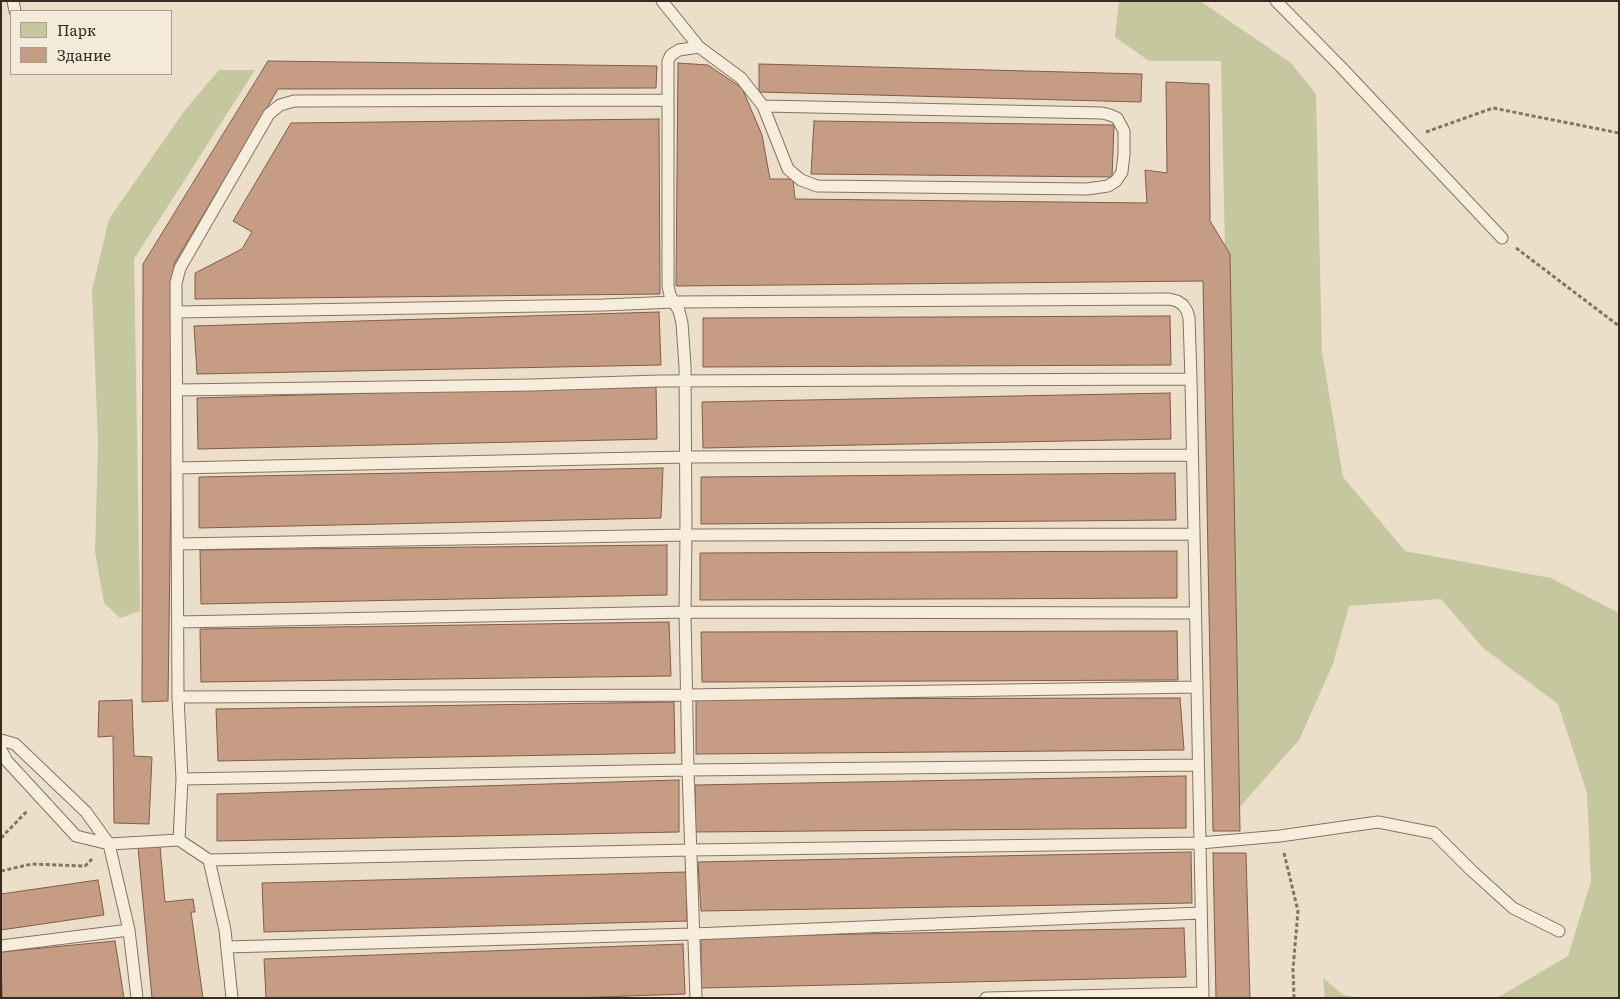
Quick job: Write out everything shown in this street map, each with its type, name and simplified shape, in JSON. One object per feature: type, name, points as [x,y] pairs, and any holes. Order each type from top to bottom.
[{"type":"lane","points":[[662,1],[699,47],[741,78],[764,106],[788,170],[801,180],[817,186],[1087,189],[1108,186],[1116,181],[1122,172],[1124,131],[1117,118],[1110,115],[764,106]]},
{"type":"lane","points":[[1276,1],[1502,238]]},
{"type":"lane","points":[[696,998],[688,770],[685,612],[685,381],[682,323],[668,286],[668,61],[671,54],[679,50],[699,47]]},
{"type":"lane","points":[[179,840],[182,779],[178,697],[176,283],[180,268],[270,114],[280,105],[294,101],[668,100]]},
{"type":"lane","points":[[176,312],[604,305],[674,302],[1169,299],[1183,305],[1187,311],[1191,379],[1203,995],[986,998]]},
{"type":"lane","points":[[177,390],[685,381],[1191,379]]},
{"type":"lane","points":[[177,468],[685,457],[1192,455]]},
{"type":"lane","points":[[178,544],[686,535],[1194,534]]},
{"type":"lane","points":[[178,622],[685,612],[1195,613]]},
{"type":"lane","points":[[178,697],[687,695],[1197,687]]},
{"type":"lane","points":[[1,740],[15,744],[86,812],[109,844],[129,930],[137,998]]},
{"type":"lane","points":[[1,750],[7,761],[76,836],[109,844],[179,840],[208,860],[1200,842],[1280,836],[1378,822],[1434,833],[1513,908],[1559,931]]},
{"type":"lane","points":[[182,779],[688,770],[1198,765]]},
{"type":"lane","points":[[208,860],[225,930],[232,998]]},
{"type":"lane","points":[[227,947],[693,934],[1201,913]]},
{"type":"lane","points":[[1,946],[129,930]]},
{"type":"path","points":[[1408,138],[1493,108],[1619,133]]},
{"type":"path","points":[[1502,238],[1619,326]]},
{"type":"path","points":[[1,838],[41,796]]},
{"type":"path","points":[[1280,836],[1298,911],[1293,969],[1294,998]]},
{"type":"path","points":[[1,871],[32,864],[85,866],[109,844]]},
{"type":"green space","points":[[1119,1],[1200,1],[1291,63],[1316,94],[1322,352],[1343,477],[1405,551],[1551,578],[1619,613],[1619,998],[1497,998],[1568,956],[1591,881],[1587,793],[1558,704],[1483,648],[1441,599],[1349,606],[1333,664],[1299,740],[1237,810],[1221,61],[1149,61],[1115,37]]},
{"type":"green space","points":[[219,70],[255,70],[134,259],[140,611],[120,618],[104,603],[95,552],[98,444],[92,290],[109,219],[185,110]]},
{"type":"green space","points":[[1323,978],[1343,995],[1361,998],[1325,998]]},
{"type":"building","points":[[268,61],[657,66],[656,88],[278,89],[174,264],[168,701],[142,702],[143,264]]},
{"type":"building","points":[[678,63],[708,65],[742,88],[762,135],[770,179],[793,179],[795,199],[1147,203],[1145,170],[1167,173],[1166,82],[1209,84],[1210,221],[1230,254],[1240,831],[1213,831],[1203,281],[676,286]]},
{"type":"building","points":[[759,64],[1142,74],[1141,102],[759,92]]},
{"type":"building","points":[[659,119],[660,294],[195,299],[195,273],[242,249],[252,232],[233,221],[291,123]]},
{"type":"building","points":[[814,121],[1114,125],[1112,177],[811,174]]},
{"type":"building","points":[[659,312],[661,365],[197,374],[194,326]]},
{"type":"building","points":[[1170,316],[1171,365],[703,367],[703,318]]},
{"type":"building","points":[[656,385],[657,439],[198,449],[197,398]]},
{"type":"building","points":[[1170,393],[1171,439],[703,448],[702,402]]},
{"type":"building","points":[[663,468],[661,518],[199,528],[199,477]]},
{"type":"building","points":[[1175,473],[1176,520],[701,524],[701,477]]},
{"type":"building","points":[[667,545],[667,595],[201,604],[200,550]]},
{"type":"building","points":[[1177,551],[1177,598],[700,600],[700,553]]},
{"type":"building","points":[[669,622],[671,676],[201,682],[200,629]]},
{"type":"building","points":[[1177,631],[1178,680],[702,682],[701,632]]},
{"type":"building","points":[[1180,698],[1184,750],[696,754],[696,699]]},
{"type":"building","points":[[132,700],[134,756],[152,757],[149,824],[114,823],[113,736],[98,737],[99,701]]},
{"type":"building","points":[[674,702],[675,753],[218,761],[216,709]]},
{"type":"building","points":[[1186,776],[1186,828],[695,832],[695,785]]},
{"type":"building","points":[[679,780],[679,832],[217,841],[217,794]]},
{"type":"building","points":[[160,846],[165,902],[193,899],[195,912],[191,912],[203,998],[152,998],[138,847]]},
{"type":"building","points":[[1191,852],[1192,903],[701,911],[698,862]]},
{"type":"building","points":[[1213,853],[1246,853],[1250,998],[1216,998]]},
{"type":"building","points":[[686,872],[687,921],[264,932],[262,883]]},
{"type":"building","points":[[98,880],[104,915],[1,930],[1,894]]},
{"type":"building","points":[[1184,928],[1186,977],[701,988],[701,937]]},
{"type":"building","points":[[115,941],[124,998],[2,998],[1,952]]},
{"type":"building","points":[[683,944],[685,994],[572,998],[266,998],[264,959]]}]
